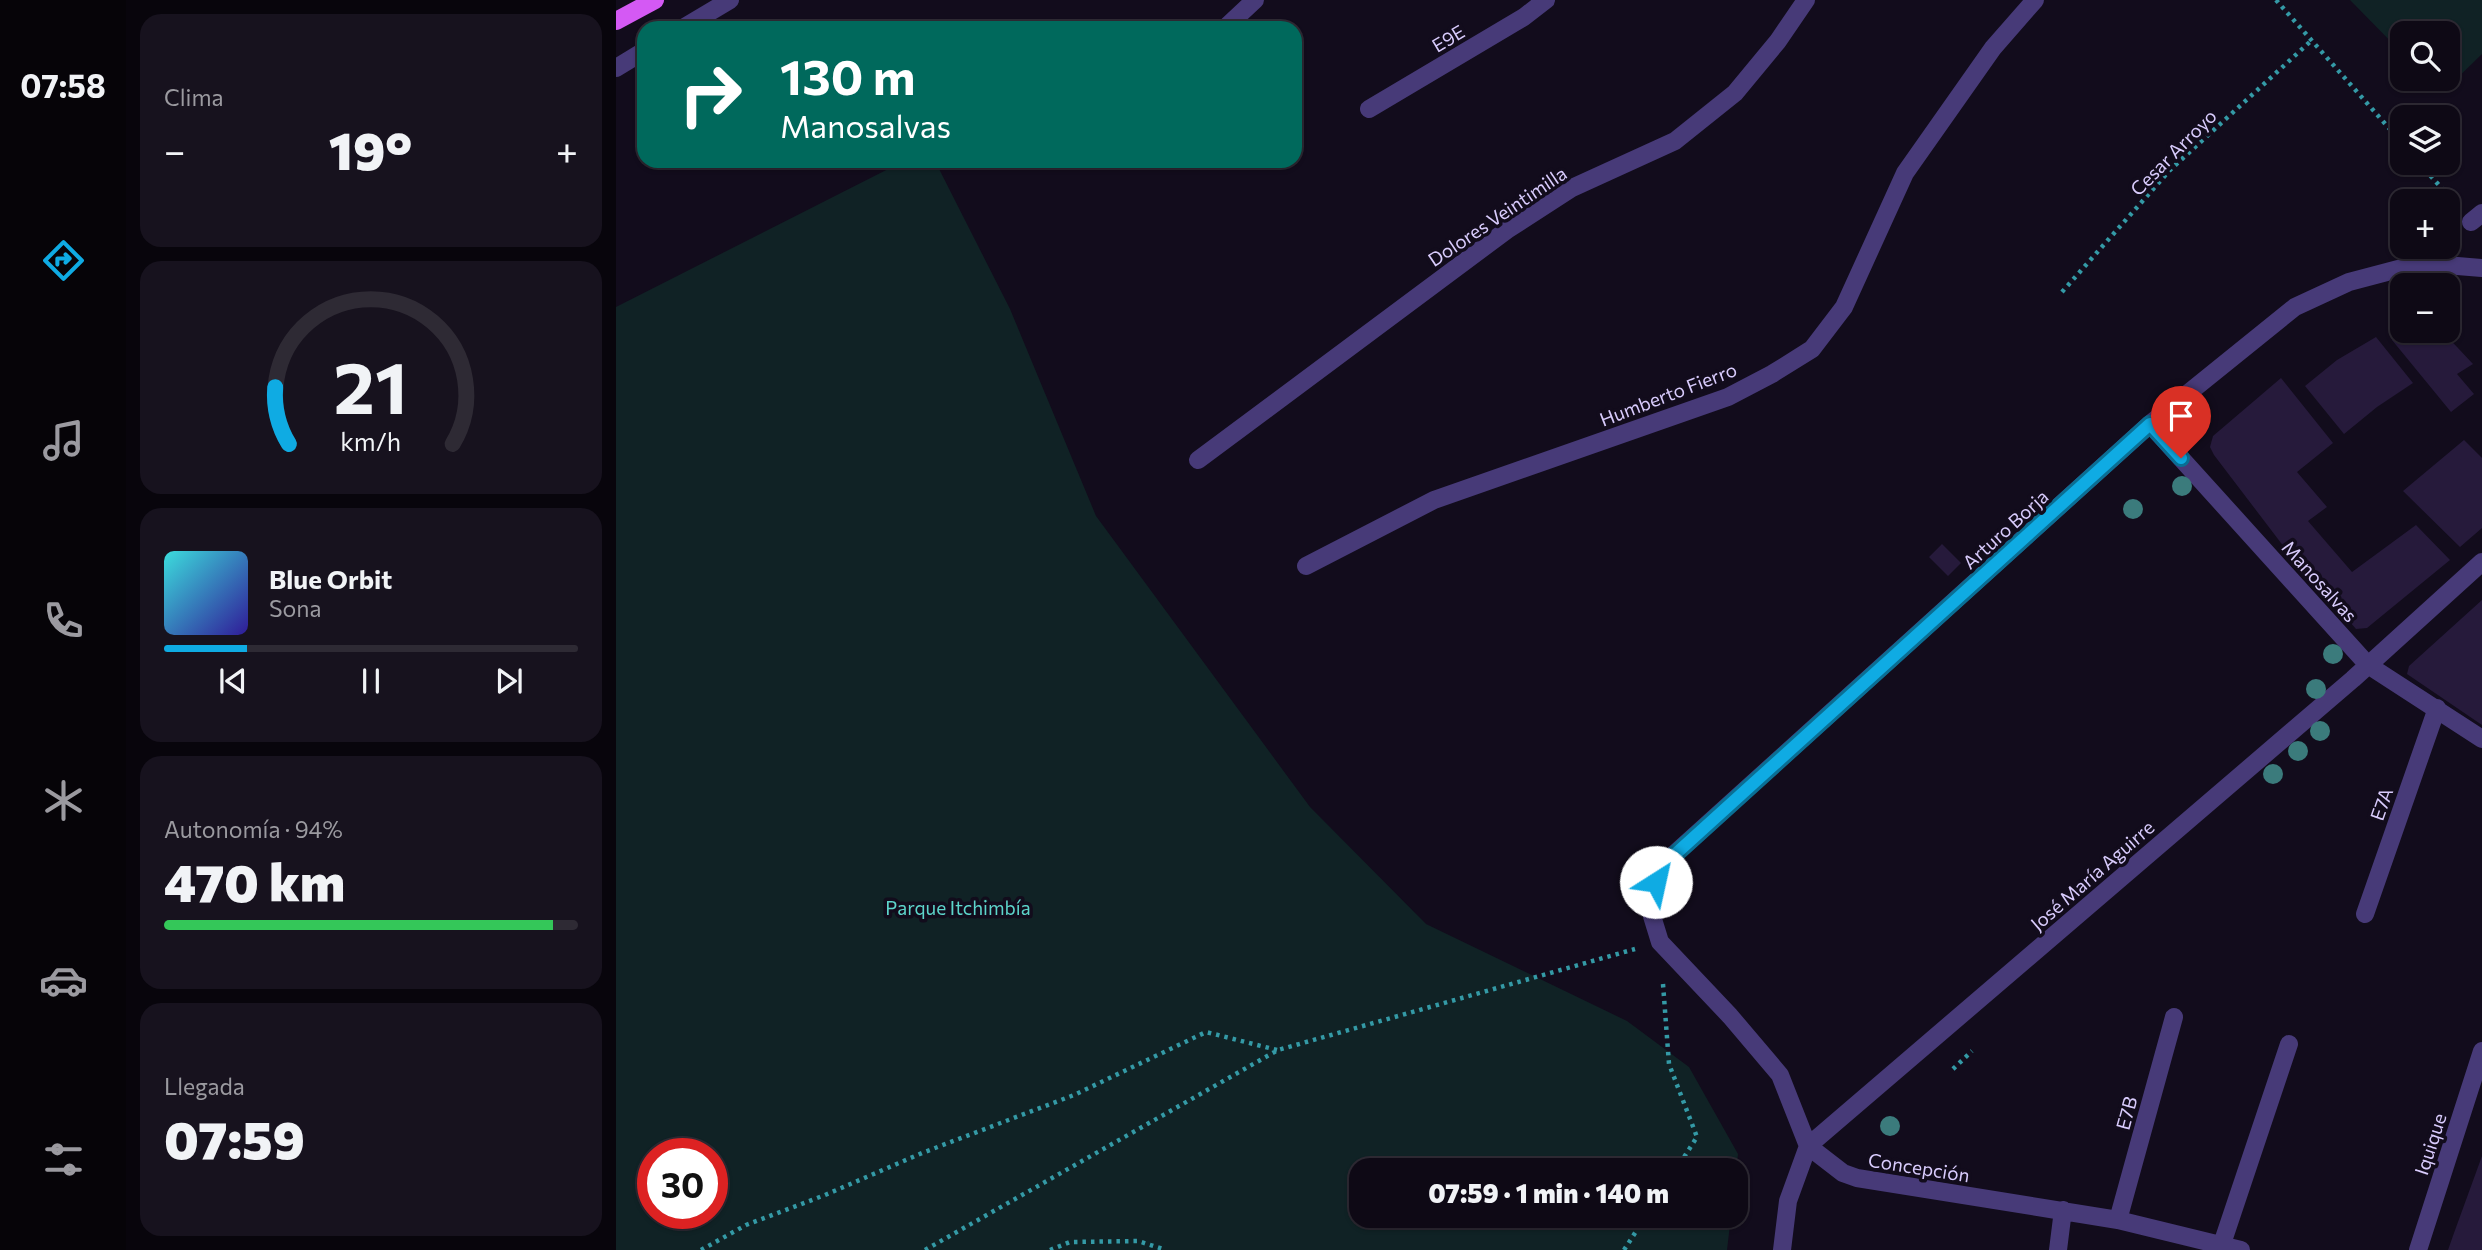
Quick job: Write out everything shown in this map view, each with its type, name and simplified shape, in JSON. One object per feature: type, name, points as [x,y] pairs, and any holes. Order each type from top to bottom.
[{"type":"main road","points":[[616,21],[655,0]]},
{"type":"street","points":[[695,21],[730,0]]},
{"type":"street","points":[[1233,21],[1255,0]]},
{"type":"street","name":"E9E","points":[[1369,109],[1524,17],[1546,0]]},
{"type":"street","name":"Dolores Veintimilla","points":[[1198,460],[1507,230],[1572,188],[1675,141],[1735,93],[1778,41],[1806,0]]},
{"type":"street","name":"Humberto Fierro","points":[[1306,566],[1434,500],[1728,397],[1812,349],[1844,307],[1905,173],[1993,48],[2035,0]]},
{"type":"street","points":[[616,68],[637,55]]},
{"type":"street","name":"Arturo Borja","points":[[1660,942],[1652,916],[1651,896],[1660,868],[2150,424],[2295,307],[2349,282],[2421,263],[2482,268]]},
{"type":"street","name":"Manosalvas","points":[[2150,424],[2368,665],[2482,739]]},
{"type":"street","name":"José María Aguirre","points":[[1782,1250],[1788,1201],[1808,1146],[2368,665],[2482,562]]},
{"type":"street","name":"E7A","points":[[2365,914],[2437,708]]},
{"type":"street","points":[[1660,942],[1730,1016],[1780,1075],[1808,1146]]},
{"type":"street","name":"E7B","points":[[2118,1220],[2174,1017]]},
{"type":"street","points":[[2222,1244],[2289,1044]]},
{"type":"street","name":"Iquique","points":[[2418,1250],[2482,1051]]},
{"type":"street","name":"Concepción","points":[[1808,1146],[1843,1173],[1857,1178],[2118,1220],[2241,1250]]},
{"type":"street","points":[[2058,1250],[2063,1210]]},
{"type":"path","points":[[2276,0],[2390,129]]},
{"type":"path","name":"Cesar Arroyo","points":[[2062,292],[2170,170],[2312,40]]},
{"type":"path","points":[[2433,175],[2477,217]]},
{"type":"path","points":[[925,1250],[1278,1050],[1660,942],[1669,1064],[1697,1137],[1683,1158]]},
{"type":"path","points":[[701,1250],[747,1225],[1073,1095],[1206,1032],[1278,1050]]},
{"type":"path","points":[[1953,1069],[1972,1051]]},
{"type":"path","points":[[1624,1250],[1638,1228]]},
{"type":"path","points":[[1050,1250],[1070,1241],[1138,1241],[1166,1250]]},
{"type":"green space","points":[[2350,0],[2482,0],[2482,54],[2460,75],[2460,21],[2390,21],[2390,41]]},
{"type":"green space","name":"Parque Itchimbía","points":[[890,168],[939,168],[1010,309],[1096,516],[1310,807],[1426,924],[1627,1021],[1689,1067],[1738,1154],[1738,1158],[1349,1158],[1349,1228],[1730,1228],[1727,1250],[616,1250],[616,307]]},
{"type":"building","points":[[2376,337],[2413,383],[2344,434],[2305,386],[2337,360]]},
{"type":"building","points":[[2394,343],[2453,343],[2473,364],[2457,374],[2474,394],[2451,412]]},
{"type":"building","points":[[2281,378],[2333,443],[2297,472],[2327,507],[2308,521],[2352,572],[2416,525],[2450,560],[2367,628],[2356,629],[2281,543],[2210,447],[2213,436]]},
{"type":"building","points":[[2464,440],[2482,458],[2482,528],[2460,547],[2403,491]]},
{"type":"building","points":[[1942,544],[1961,563],[1948,576],[1929,557]]},
{"type":"building","points":[[2482,600],[2482,725],[2407,674],[2409,666]]},
{"type":"building","points":[[2482,1156],[2482,1250],[2448,1250],[2454,1233]]},
{"type":"route","points":[[1656,882],[1660,868],[2150,424],[2181,458]]}]
